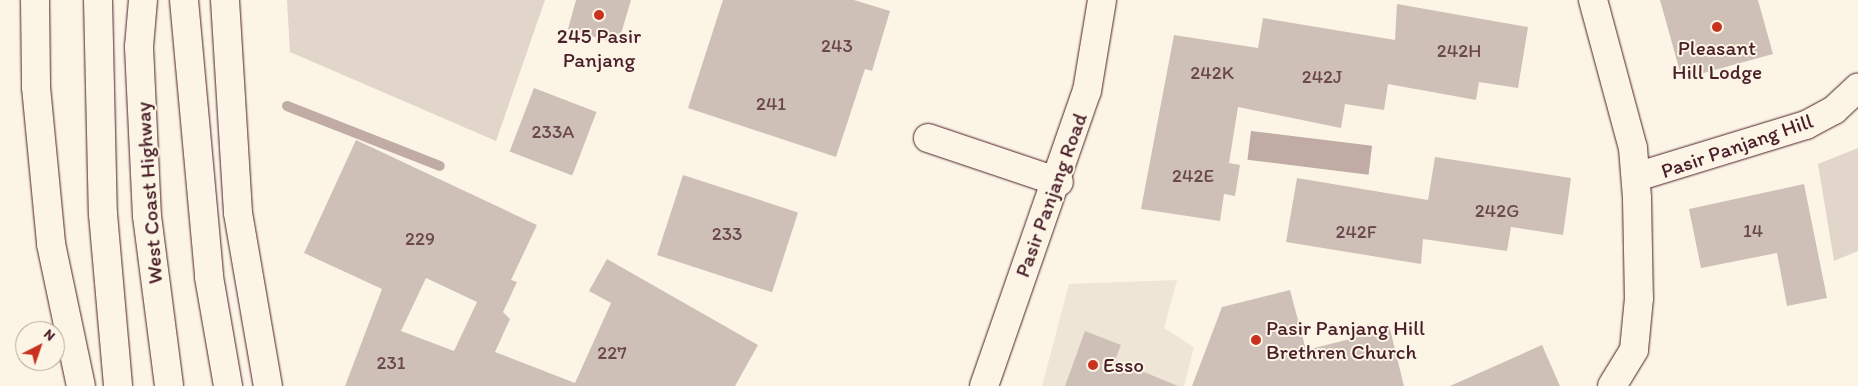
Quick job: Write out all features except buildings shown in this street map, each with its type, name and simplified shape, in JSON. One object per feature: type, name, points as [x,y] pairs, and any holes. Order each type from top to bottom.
[{"type":"main road","points":[[35,0],[36,87],[51,244],[81,386]]},
{"type":"main road","points":[[98,0],[103,214],[118,386]]},
{"type":"main road","name":"West Coast Highway","points":[[143,0],[139,47],[147,216],[169,386]]},
{"type":"main road","points":[[184,0],[209,277],[228,386]]},
{"type":"main road","points":[[225,0],[238,213],[268,386]]},
{"type":"main road","name":"Pasir Panjang Road","points":[[984,386],[1059,182],[1087,91],[1102,0]]},
{"type":"main road","name":"Pasir Panjang Hill","points":[[1593,0],[1618,83],[1636,177],[1639,298],[1636,336],[1634,350],[1612,386]]},
{"type":"main road","name":"Pasir Panjang Hill","points":[[1636,177],[1806,125],[1834,110],[1858,88]]},
{"type":"main road","points":[[928,138],[1059,182]]},
{"type":"shaded area","points":[[287,0],[545,0],[496,141],[290,52]]},
{"type":"shaded area","points":[[1251,131],[1372,146],[1369,175],[1247,160]]},
{"type":"shaded area","points":[[1858,148],[1858,251],[1834,261],[1818,164]]},
{"type":"shaded area","points":[[1177,280],[1164,328],[1194,347],[1184,386],[1042,386],[1069,284]]},
{"type":"waterway","points":[[287,106],[440,166]]},
{"type":"place","name":"245 Pasir Panjang","points":[[599,15]]},
{"type":"place","name":"Pleasant Hill Lodge","points":[[1717,27]]},
{"type":"place","name":"Pasir Panjang Hill Brethren Church","points":[[1256,340]]},
{"type":"place","name":"Esso","points":[[1093,365]]}]
